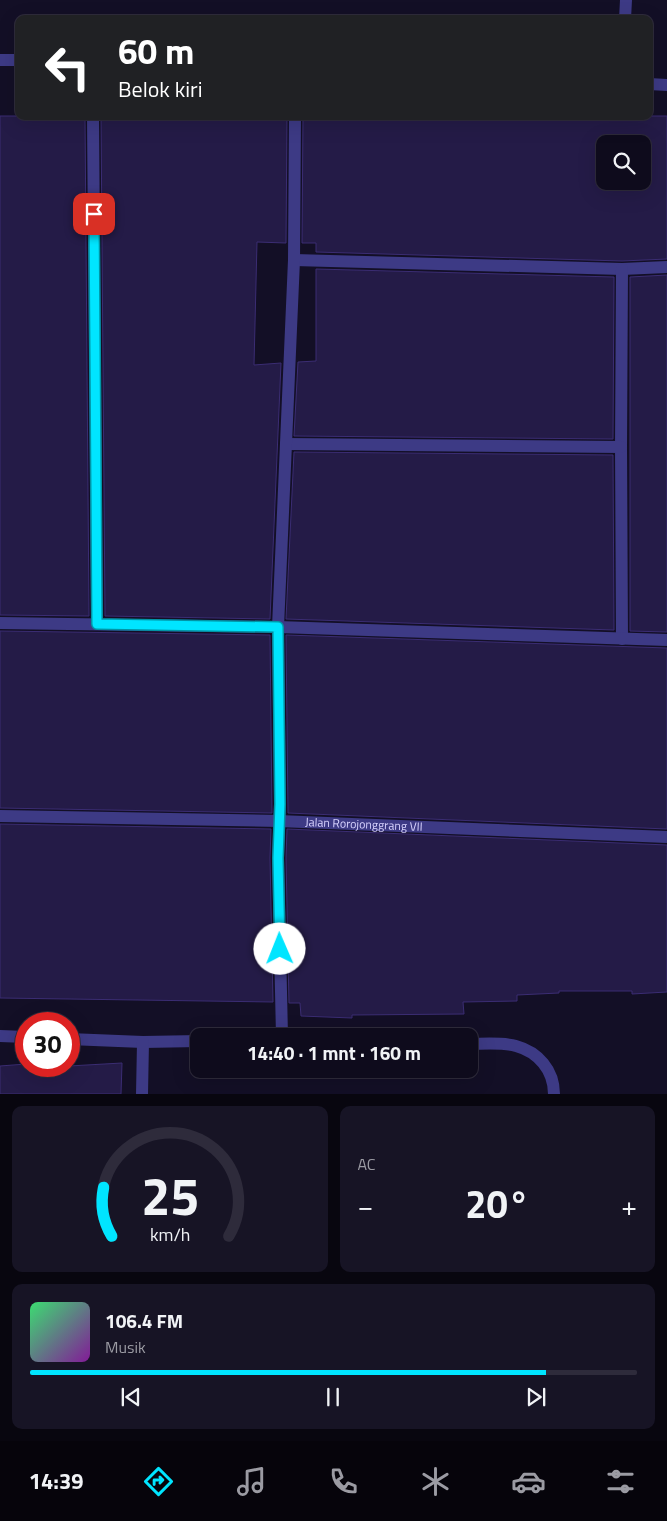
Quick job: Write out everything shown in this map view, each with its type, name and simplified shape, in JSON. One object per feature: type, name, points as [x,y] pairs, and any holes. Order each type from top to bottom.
[{"type":"street","points":[[625,15],[626,0]]},
{"type":"street","points":[[0,60],[15,60]]},
{"type":"street","points":[[653,84],[667,85]]},
{"type":"street","points":[[93,120],[97,624]]},
{"type":"street","points":[[282,1028],[278,627],[294,260],[294,120]]},
{"type":"street","points":[[294,260],[622,269],[667,267]]},
{"type":"street","points":[[622,269],[622,639]]},
{"type":"street","points":[[286,444],[621,447]]},
{"type":"street","points":[[0,623],[278,627],[667,640]]},
{"type":"street","name":"Jalan Rorojonggrang VII","points":[[0,816],[279,821],[667,837]]},
{"type":"street","points":[[0,1036],[15,1037]]},
{"type":"street","points":[[80,1039],[143,1042],[190,1041]]},
{"type":"street","points":[[142,1094],[143,1042]]},
{"type":"street","points":[[478,1044],[514,1046],[536,1054],[548,1068],[554,1085],[554,1094]]},
{"type":"building","points":[[0,116],[15,116],[15,120],[85,120],[89,616],[0,615]]},
{"type":"building","points":[[653,116],[667,116],[667,259],[622,261],[316,252],[316,243],[302,243],[303,120],[653,120]]},
{"type":"building","points":[[101,120],[287,120],[286,243],[257,242],[254,365],[281,363],[270,619],[105,616]]},
{"type":"building","points":[[316,269],[614,277],[613,439],[294,436],[298,362],[316,361]]},
{"type":"building","points":[[667,275],[667,632],[630,631],[630,277]]},
{"type":"building","points":[[294,452],[613,455],[614,630],[286,619]]},
{"type":"building","points":[[0,631],[270,635],[272,813],[0,808]]},
{"type":"building","points":[[286,635],[667,648],[667,829],[288,813]]},
{"type":"building","points":[[0,824],[271,829],[273,1002],[0,998]]},
{"type":"building","points":[[287,829],[667,845],[667,992],[632,994],[632,991],[559,991],[559,993],[517,995],[517,1001],[463,1002],[464,1014],[352,1015],[352,1018],[301,1016],[300,1003],[289,1003]]},
{"type":"building","points":[[122,1063],[121,1094],[0,1094],[0,1066],[15,1065],[15,1077],[80,1077],[80,1065]]},
{"type":"route","points":[[94,214],[97,624],[278,627],[280,949]]}]
